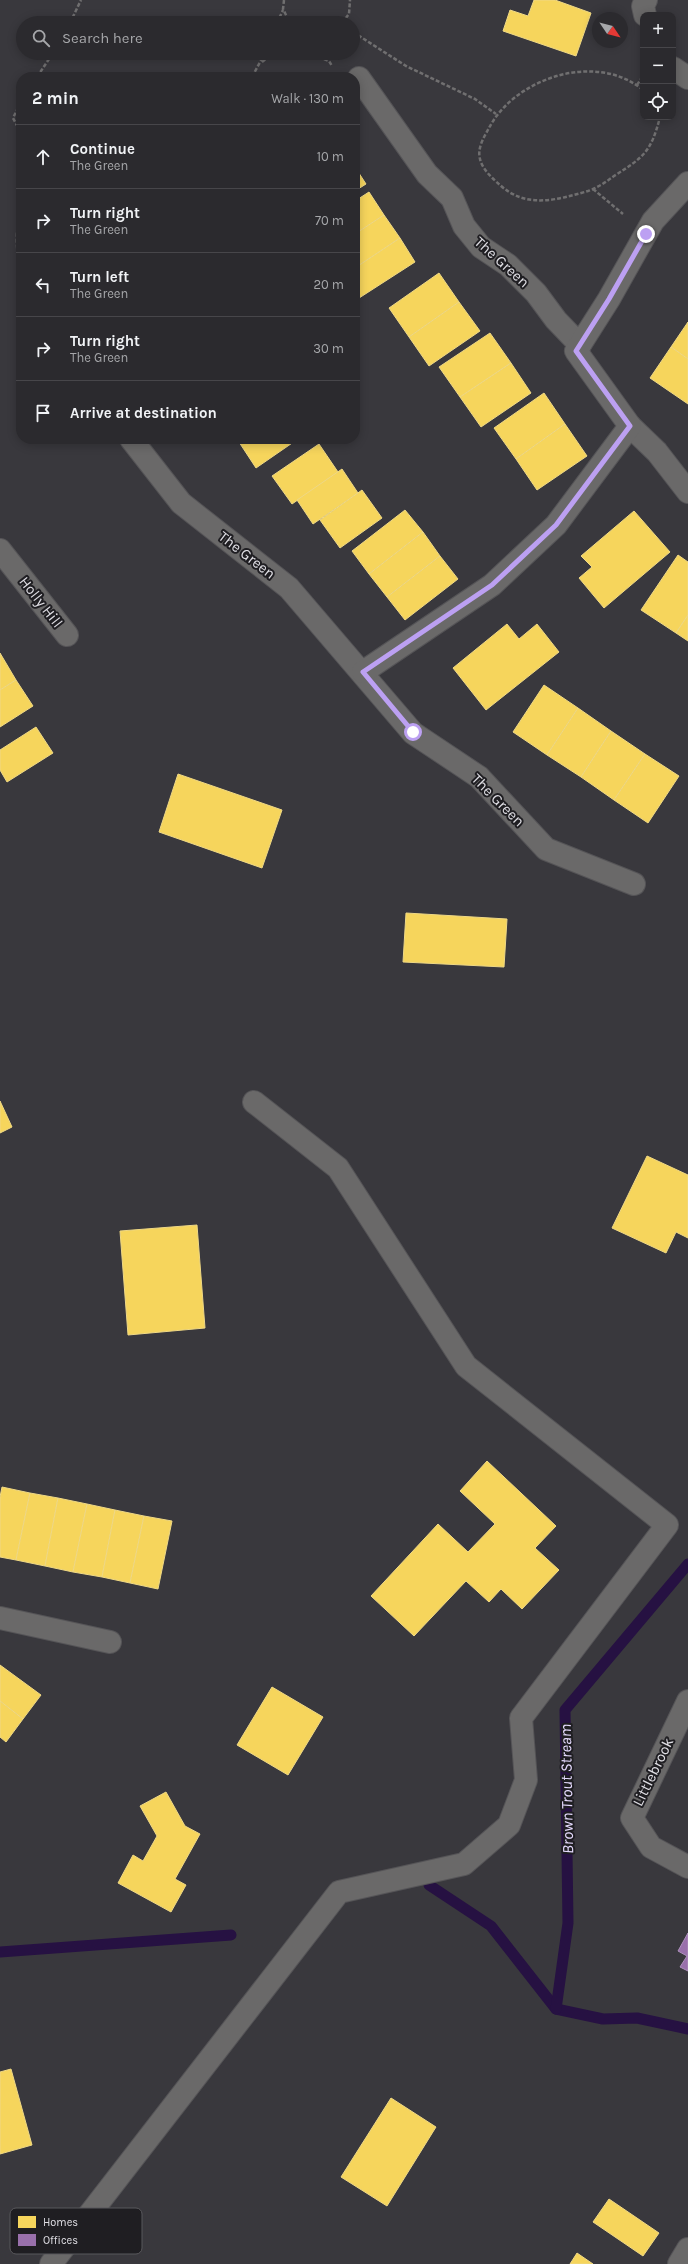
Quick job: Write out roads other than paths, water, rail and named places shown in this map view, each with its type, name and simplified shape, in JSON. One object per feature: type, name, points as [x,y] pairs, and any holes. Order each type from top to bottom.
[{"type":"street","points":[[644,12],[643,6],[646,0]]},
{"type":"street","points":[[676,70],[688,78]]},
{"type":"street","name":"The Green","points":[[360,79],[427,174],[452,198],[464,226],[481,247],[508,265],[536,293],[556,320],[580,345]]},
{"type":"street","points":[[688,183],[653,221],[609,299],[576,351],[630,426],[657,452],[688,492]]},
{"type":"street","points":[[363,672],[492,585],[556,525],[630,426]]},
{"type":"street","name":"The Green","points":[[135,444],[181,502],[289,588],[363,672],[413,732],[479,778],[546,849],[634,884]]},
{"type":"street","name":"Holly Hill","points":[[0,550],[67,635]]},
{"type":"street","points":[[94,2208],[339,1892],[464,1864],[509,1825],[526,1780],[521,1718],[667,1525],[466,1366],[338,1168],[254,1102]]},
{"type":"street","points":[[0,1618],[110,1642]]},
{"type":"street","name":"Littlebrook","points":[[688,1701],[632,1818],[651,1847],[688,1867]]},
{"type":"street","points":[[679,2264],[688,2250]]},
{"type":"street","points":[[51,2264],[59,2254]]},
{"type":"waterway","name":"Brown Trout Stream","points":[[556,2009],[568,1923],[565,1710],[688,1564]]},
{"type":"waterway","points":[[429,1885],[491,1926],[556,2009],[603,2019],[637,2018],[688,2029]]},
{"type":"waterway","points":[[0,1952],[231,1935]]}]
